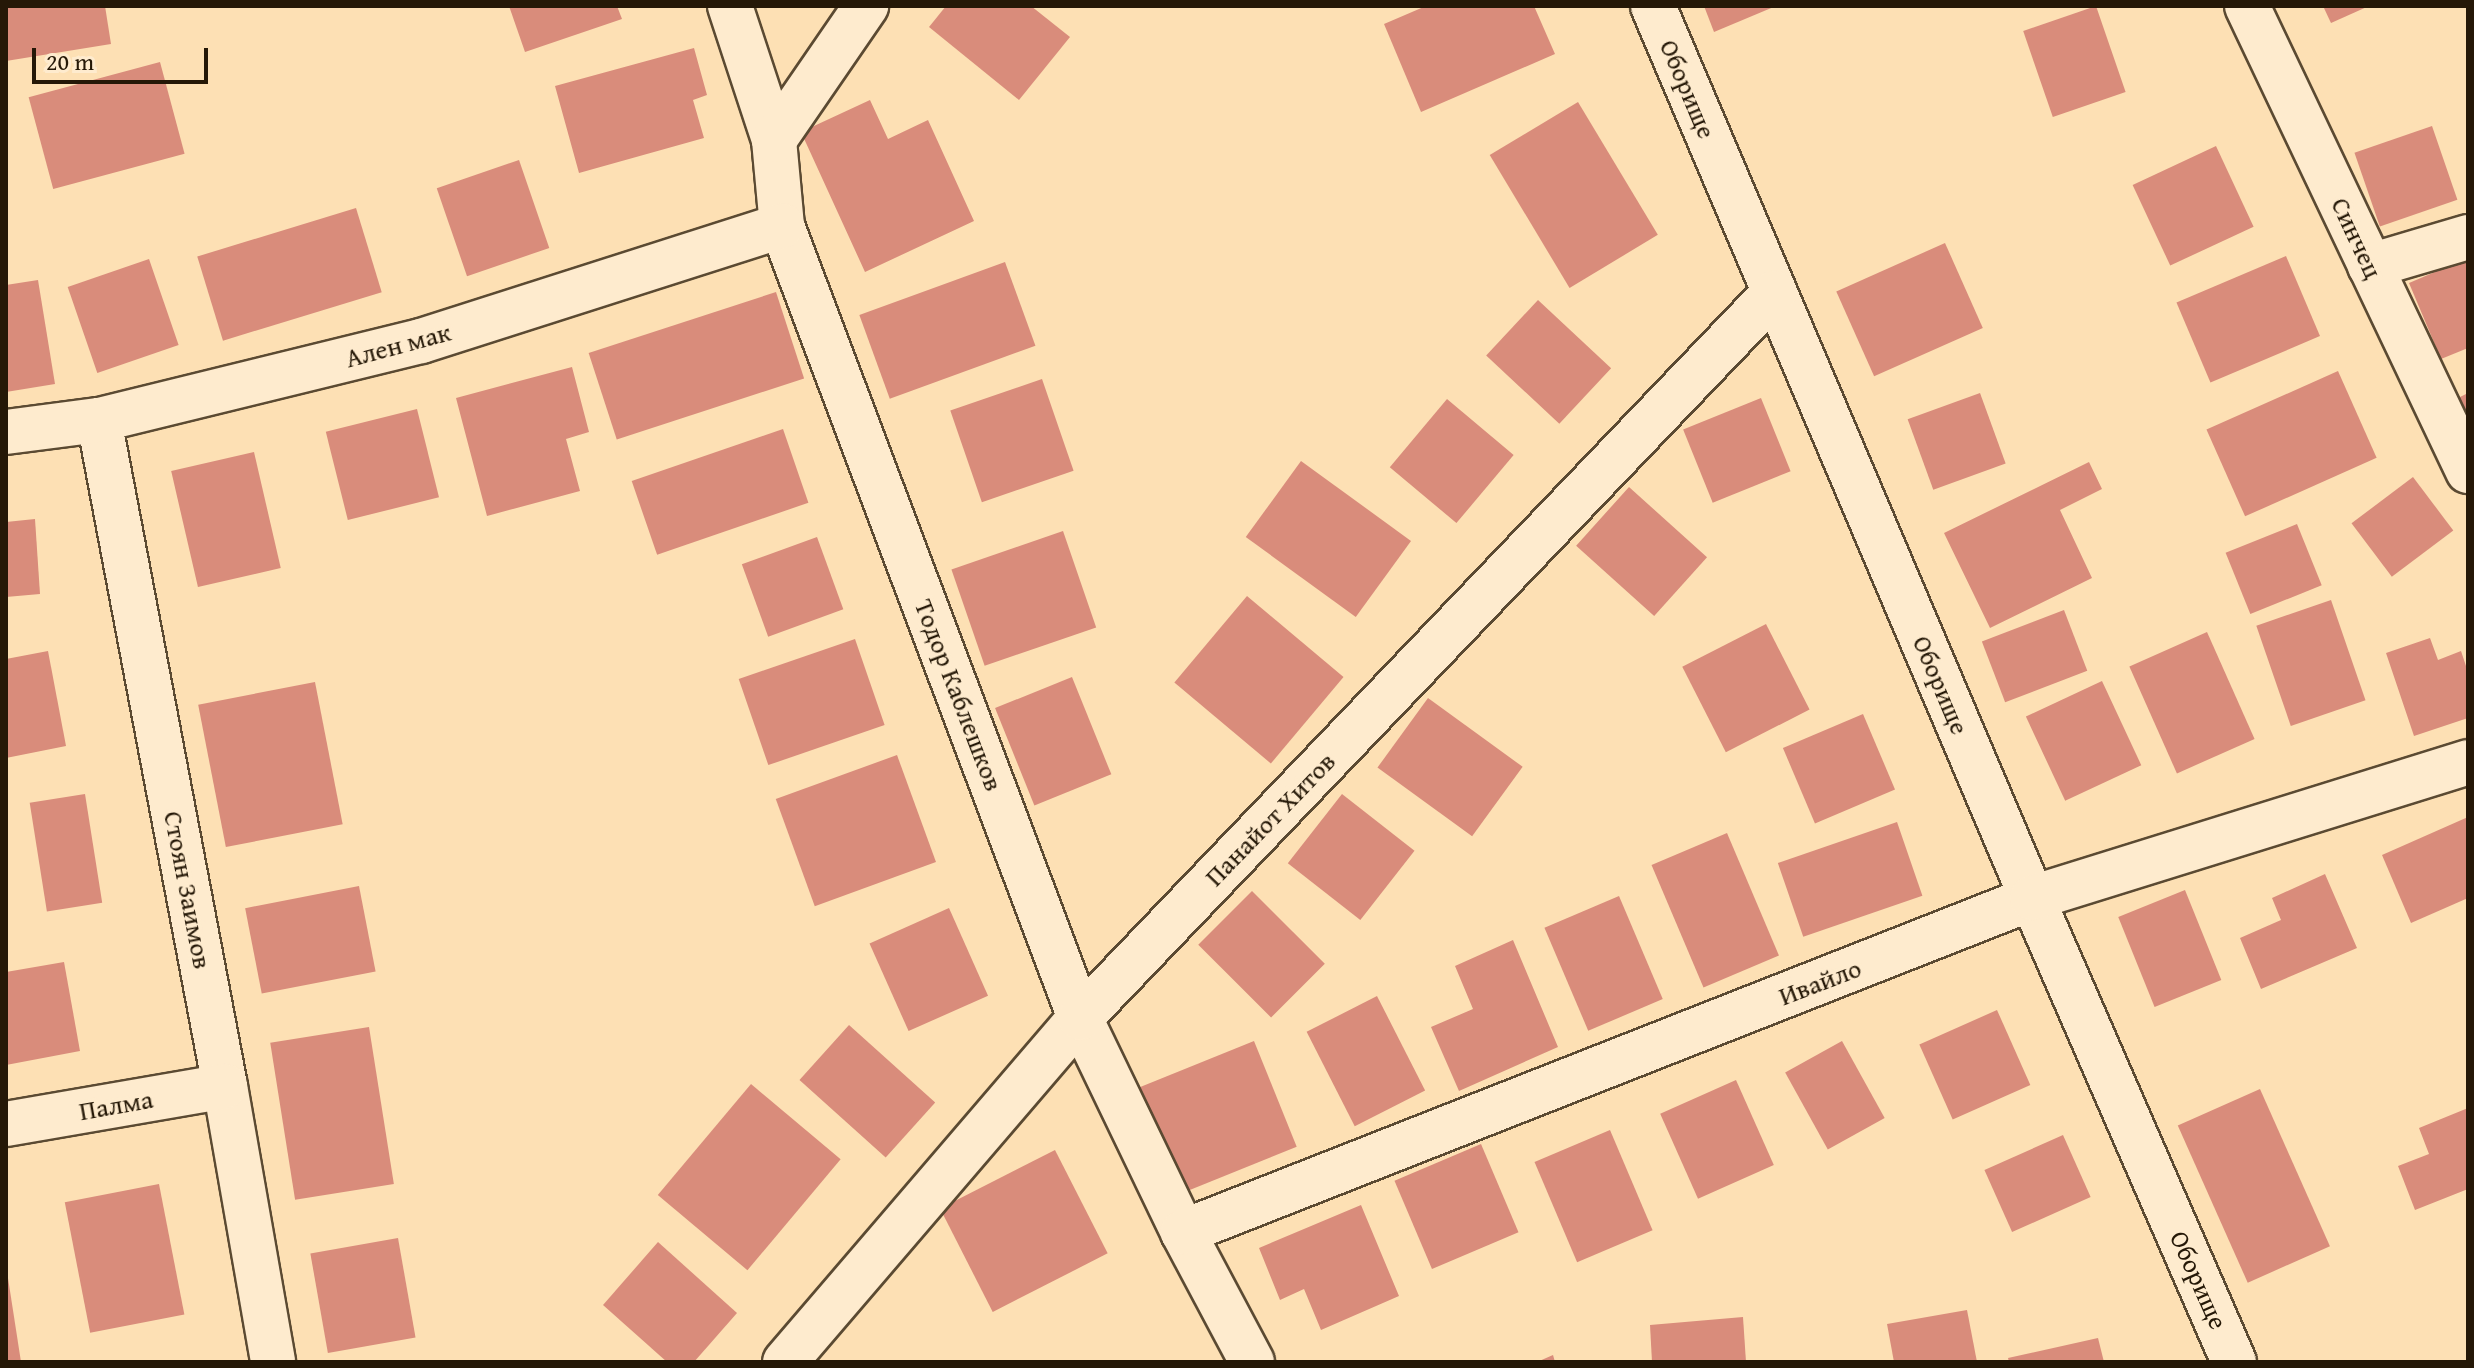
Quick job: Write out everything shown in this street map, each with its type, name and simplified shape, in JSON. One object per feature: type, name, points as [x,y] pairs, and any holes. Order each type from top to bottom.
[{"type":"street","name":"Тодор Каблешков","points":[[730,6],[774,140],[782,226],[1080,1018],[1183,1232],[1252,1362]]},
{"type":"street","points":[[774,140],[866,6]]},
{"type":"street","name":"Оборище","points":[[1653,6],[2032,898],[2234,1362]]},
{"type":"street","name":"Синчец","points":[[2247,6],[2468,471]]},
{"type":"street","name":"Ален мак","points":[[6,432],[99,420],[421,341],[782,226]]},
{"type":"street","points":[[2370,266],[2468,237]]},
{"type":"street","name":"Панайот Хитов","points":[[785,1362],[1080,1018],[1774,293]]},
{"type":"street","name":"Стоян Заимов","points":[[99,420],[225,1086],[273,1362]]},
{"type":"street","name":"Ивайло","points":[[1183,1232],[2032,898],[2468,762]]},
{"type":"street","name":"Палма","points":[[6,1124],[225,1086]]},
{"type":"building","points":[[6,6],[105,6],[111,44],[6,61]]},
{"type":"building","points":[[509,6],[617,6],[622,19],[525,52]]},
{"type":"building","points":[[946,6],[1031,6],[1070,37],[1019,100],[929,27]]},
{"type":"building","points":[[1426,6],[1534,6],[1555,54],[1421,112],[1384,24]]},
{"type":"building","points":[[1704,6],[1776,6],[1714,32]]},
{"type":"building","points":[[2096,6],[2126,92],[2053,117],[2023,31]]},
{"type":"building","points":[[2323,6],[2369,6],[2331,23]]},
{"type":"building","points":[[694,48],[707,95],[693,100],[704,138],[579,173],[555,86]]},
{"type":"building","points":[[160,62],[185,154],[53,189],[29,97]]},
{"type":"building","points":[[870,100],[888,139],[928,120],[974,221],[865,272],[801,132]]},
{"type":"building","points":[[1578,102],[1658,235],[1570,288],[1490,155]]},
{"type":"building","points":[[2432,126],[2457,200],[2380,226],[2354,153]]},
{"type":"building","points":[[2216,146],[2254,227],[2170,266],[2133,185]]},
{"type":"building","points":[[519,160],[549,248],[467,276],[437,188]]},
{"type":"building","points":[[356,208],[382,292],[223,341],[197,257]]},
{"type":"building","points":[[1945,243],[1983,328],[1874,376],[1836,291]]},
{"type":"building","points":[[2286,256],[2320,336],[2210,383],[2176,302]]},
{"type":"building","points":[[2468,258],[2468,348],[2441,359],[2409,283]]},
{"type":"building","points":[[149,259],[179,345],[97,373],[68,287]]},
{"type":"building","points":[[1005,262],[1035,346],[890,399],[859,315]]},
{"type":"building","points":[[38,280],[55,384],[6,392],[6,285]]},
{"type":"building","points":[[776,292],[804,379],[617,439],[589,353]]},
{"type":"building","points":[[1538,300],[1611,368],[1559,424],[1486,356]]},
{"type":"building","points":[[572,367],[589,432],[566,439],[580,491],[487,516],[456,398]]},
{"type":"building","points":[[2338,371],[2377,458],[2245,516],[2206,430]]},
{"type":"building","points":[[1042,379],[1074,471],[982,502],[950,411]]},
{"type":"building","points":[[1980,393],[2006,463],[1933,490],[1908,419]]},
{"type":"building","points":[[2468,393],[2468,428],[2454,400]]},
{"type":"building","points":[[1761,398],[1791,471],[1713,503],[1683,429]]},
{"type":"building","points":[[1447,399],[1514,455],[1456,523],[1390,467]]},
{"type":"building","points":[[417,409],[439,497],[348,520],[326,432]]},
{"type":"building","points":[[783,429],[808,503],[657,555],[632,481]]},
{"type":"building","points":[[254,452],[281,568],[198,587],[171,471]]},
{"type":"building","points":[[1301,461],[1411,541],[1356,617],[1246,537]]},
{"type":"building","points":[[2089,462],[2102,489],[2060,510],[2092,578],[1990,628],[1944,533]]},
{"type":"building","points":[[2413,477],[2453,531],[2392,577],[2352,523]]},
{"type":"building","points":[[1629,487],[1707,557],[1654,616],[1576,546]]},
{"type":"building","points":[[35,519],[40,594],[6,597],[6,522]]},
{"type":"building","points":[[2297,524],[2322,585],[2250,614],[2226,553]]},
{"type":"building","points":[[1063,531],[1096,627],[985,666],[951,569]]},
{"type":"building","points":[[817,537],[843,609],[768,637],[742,564]]},
{"type":"building","points":[[1247,596],[1344,677],[1271,764],[1174,683]]},
{"type":"building","points":[[2331,600],[2366,700],[2291,726],[2256,626]]},
{"type":"building","points":[[2064,610],[2087,671],[2005,702],[1982,642]]},
{"type":"building","points":[[1766,624],[1810,710],[1726,752],[1682,667]]},
{"type":"building","points":[[2207,632],[2255,739],[2177,773],[2129,667]]},
{"type":"building","points":[[2430,638],[2438,660],[2461,651],[2468,672],[2468,718],[2414,736],[2386,653]]},
{"type":"building","points":[[855,639],[885,725],[768,765],[739,679]]},
{"type":"building","points":[[48,651],[66,746],[6,758],[6,659]]},
{"type":"building","points":[[1072,677],[1111,774],[1034,805],[995,708]]},
{"type":"building","points":[[2102,681],[2141,765],[2065,801],[2026,716]]},
{"type":"building","points":[[315,682],[343,824],[226,847],[198,705]]},
{"type":"building","points":[[1428,698],[1523,767],[1472,836],[1377,768]]},
{"type":"building","points":[[1863,714],[1895,789],[1815,823],[1783,748]]},
{"type":"building","points":[[897,755],[936,862],[815,906],[776,799]]},
{"type":"building","points":[[85,794],[102,903],[47,911],[30,803]]},
{"type":"building","points":[[1342,794],[1414,851],[1360,920],[1288,863]]},
{"type":"building","points":[[2468,817],[2468,898],[2411,923],[2382,855]]},
{"type":"building","points":[[1897,822],[1922,896],[1803,937],[1778,863]]},
{"type":"building","points":[[1727,833],[1779,955],[1703,987],[1652,865]]},
{"type":"building","points":[[2325,874],[2357,948],[2261,989],[2240,938],[2281,920],[2272,898]]},
{"type":"building","points":[[359,886],[376,971],[262,994],[245,908]]},
{"type":"building","points":[[2185,890],[2221,980],[2155,1007],[2118,917]]},
{"type":"building","points":[[1252,891],[1325,964],[1271,1018],[1198,945]]},
{"type":"building","points":[[1619,896],[1663,999],[1588,1031],[1544,928]]},
{"type":"building","points":[[949,908],[988,996],[909,1031],[870,943]]},
{"type":"building","points":[[1513,940],[1558,1047],[1459,1091],[1431,1027],[1473,1009],[1455,966]]},
{"type":"building","points":[[64,962],[80,1051],[6,1065],[6,972]]},
{"type":"building","points":[[1377,996],[1425,1090],[1355,1126],[1307,1032]]},
{"type":"building","points":[[1997,1010],[2030,1085],[1953,1119],[1919,1045]]},
{"type":"building","points":[[849,1025],[935,1103],[886,1158],[799,1080]]},
{"type":"building","points":[[369,1027],[394,1184],[295,1200],[270,1043]]},
{"type":"building","points":[[1254,1041],[1297,1147],[1180,1194],[1137,1088]]},
{"type":"building","points":[[1842,1041],[1885,1118],[1828,1149],[1785,1073]]},
{"type":"building","points":[[1736,1080],[1774,1165],[1698,1199],[1660,1114]]},
{"type":"building","points":[[751,1084],[841,1159],[747,1270],[658,1195]]},
{"type":"building","points":[[2260,1089],[2330,1246],[2248,1283],[2178,1126]]},
{"type":"building","points":[[2468,1108],[2468,1189],[2415,1210],[2398,1166],[2429,1154],[2419,1128]]},
{"type":"building","points":[[1610,1130],[1653,1230],[1577,1262],[1535,1162]]},
{"type":"building","points":[[2063,1135],[2091,1197],[2012,1232],[1984,1170]]},
{"type":"building","points":[[1481,1144],[1519,1232],[1432,1269],[1394,1181]]},
{"type":"building","points":[[1055,1150],[1108,1253],[993,1312],[940,1209]]},
{"type":"building","points":[[159,1184],[184,1315],[90,1333],[65,1202]]},
{"type":"building","points":[[1361,1205],[1399,1296],[1321,1330],[1304,1289],[1280,1300],[1259,1248]]},
{"type":"building","points":[[398,1238],[416,1337],[328,1353],[310,1253]]},
{"type":"building","points":[[658,1242],[737,1313],[694,1362],[667,1362],[603,1305]]},
{"type":"building","points":[[8,1278],[21,1362],[6,1362]]},
{"type":"building","points":[[1967,1310],[1977,1362],[1894,1362],[1887,1324]]},
{"type":"building","points":[[1743,1317],[1746,1362],[1652,1362],[1650,1325]]},
{"type":"building","points":[[2098,1338],[2104,1362],[2009,1362],[2008,1358]]},
{"type":"building","points":[[1553,1355],[1555,1362],[1537,1362]]}]
